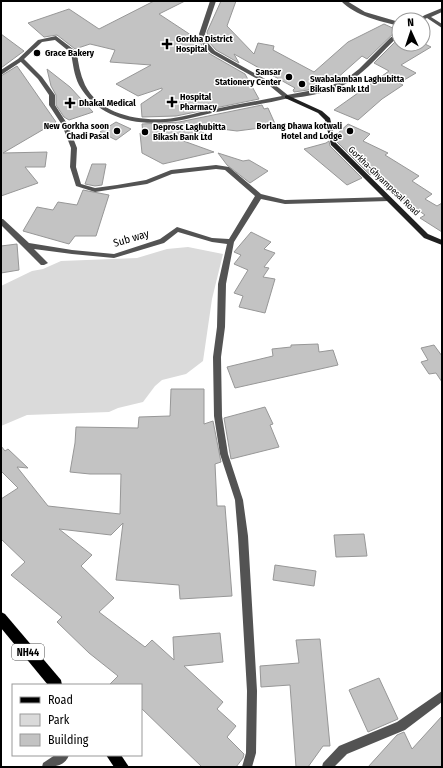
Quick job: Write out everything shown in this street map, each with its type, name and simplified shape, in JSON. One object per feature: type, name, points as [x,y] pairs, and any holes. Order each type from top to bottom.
[{"type":"main road","name":"Gorkha-Ghyampesal Road","points":[[287,97],[320,112],[328,119],[333,144],[426,236],[442,243]]},
{"type":"main road","name":"NH44","points":[[1,618],[55,684]]},
{"type":"main road","points":[[114,756],[122,767]]},
{"type":"street","name":"Gorkha-Ghyampesal Road","points":[[213,1],[202,34],[205,44],[213,52],[272,85],[287,97]]},
{"type":"street","points":[[344,1],[350,6],[372,16],[391,22]]},
{"type":"street","points":[[431,14],[442,10]]},
{"type":"street","points":[[431,19],[442,26]]},
{"type":"street","points":[[1,73],[21,59],[40,41],[56,38],[74,52],[77,76],[87,95],[105,110],[128,119],[160,122],[310,93],[346,82],[391,41]]},
{"type":"street","points":[[21,59],[40,78],[52,95],[52,105],[65,124],[74,148],[73,167],[78,185],[94,190],[147,182],[171,172],[216,167],[227,168],[259,196],[285,202],[389,199]]},
{"type":"street","points":[[247,767],[251,753],[252,691],[243,536],[239,500],[224,454],[218,416],[217,357],[221,326],[222,284],[231,242],[259,196]]},
{"type":"street","points":[[1,221],[44,263]]},
{"type":"street","name":"Sub way","points":[[27,245],[72,252],[114,256],[162,241],[178,229],[212,240],[231,242]]},
{"type":"street","points":[[327,767],[343,750],[401,726],[442,696]]},
{"type":"street","points":[[47,767],[63,756]]},
{"type":"green space","points":[[188,247],[223,254],[212,299],[203,361],[186,374],[162,380],[155,386],[143,402],[118,408],[109,412],[27,415],[1,426],[1,286],[32,271],[43,269],[61,261],[137,258],[167,249]]},
{"type":"building","points":[[154,1],[185,1],[159,14],[200,41],[202,46],[210,54],[245,74],[259,99],[176,116],[142,117],[141,104],[162,90],[162,88],[138,96],[116,84],[151,65],[110,62],[115,50],[90,44],[75,49],[57,35],[44,37],[28,23],[69,9],[99,29]]},
{"type":"building","points":[[221,1],[236,1],[227,26],[254,54],[258,43],[274,46],[273,50],[314,72],[348,42],[384,24],[391,27],[391,36],[367,59],[362,56],[335,80],[329,78],[308,90],[294,92],[293,90],[295,88],[234,54],[239,63],[216,50],[209,42],[207,32]]},
{"type":"building","points":[[1,34],[24,51],[1,68]]},
{"type":"building","points":[[391,46],[391,52],[423,52],[401,65],[416,73],[399,83],[403,85],[382,99],[358,120],[334,110],[389,71],[374,63]]},
{"type":"building","points":[[17,66],[56,122],[3,153],[47,152],[45,167],[25,167],[38,183],[1,196],[1,76]]},
{"type":"building","points":[[47,69],[70,87],[93,112],[69,120],[64,117],[56,105],[56,95],[51,86]]},
{"type":"building","points":[[262,105],[264,109],[268,108],[276,126],[237,131],[190,125],[207,135],[178,139],[214,152],[163,164],[142,153],[140,133],[143,134],[142,124],[179,122]]},
{"type":"building","points":[[116,122],[131,129],[116,140],[100,132]]},
{"type":"building","points":[[348,124],[370,134],[363,141],[388,153],[385,155],[419,176],[412,181],[432,194],[425,199],[437,206],[442,203],[442,232],[420,218],[425,215],[383,186],[385,182],[372,174],[370,175],[337,142],[336,135]]},
{"type":"building","points":[[329,141],[330,146],[362,178],[347,185],[304,149]]},
{"type":"building","points":[[218,153],[243,161],[249,160],[268,171],[250,183],[227,165]]},
{"type":"building","points":[[92,164],[106,164],[102,185],[95,186],[85,184]]},
{"type":"building","points":[[83,190],[109,195],[96,236],[75,236],[69,244],[23,231],[37,207],[53,210],[58,202],[77,205]]},
{"type":"building","points":[[251,232],[271,242],[264,249],[275,253],[264,267],[269,268],[263,277],[275,279],[265,313],[239,307],[243,296],[234,293],[248,270],[234,264],[241,255],[234,252]]},
{"type":"building","points":[[17,244],[19,270],[1,273],[1,246]]},
{"type":"building","points":[[318,344],[319,352],[333,350],[338,365],[235,388],[227,367],[273,356],[272,349],[291,347],[291,345]]},
{"type":"building","points":[[434,345],[442,356],[442,382],[436,373],[429,374],[421,362],[428,360],[421,348]]},
{"type":"building","points":[[171,389],[204,389],[204,424],[213,421],[221,462],[215,464],[217,506],[225,506],[232,596],[180,599],[179,585],[116,580],[123,523],[111,535],[59,529],[92,555],[81,566],[114,598],[99,612],[145,647],[152,640],[174,660],[173,637],[220,633],[223,662],[184,666],[223,702],[217,709],[236,726],[227,737],[244,754],[243,758],[236,767],[202,767],[142,709],[142,684],[110,684],[118,676],[89,653],[57,622],[62,617],[11,575],[25,562],[1,539],[1,499],[18,488],[1,471],[1,446],[5,451],[8,449],[28,468],[17,467],[48,506],[120,514],[121,474],[90,474],[70,472],[76,427],[138,428],[139,417],[170,416]]},
{"type":"building","points":[[265,407],[273,424],[270,425],[279,447],[231,459],[224,418]]},
{"type":"building","points":[[364,534],[367,556],[336,557],[334,535]]},
{"type":"building","points":[[275,565],[316,571],[314,586],[273,580]]},
{"type":"building","points":[[320,639],[330,746],[323,746],[308,767],[296,767],[290,685],[261,687],[260,666],[299,663],[296,640]]},
{"type":"building","points":[[379,678],[398,719],[368,732],[349,690]]},
{"type":"building","points":[[442,716],[442,767],[368,767],[397,735],[404,732],[412,749]]},
{"type":"place","name":"Gorkha District Hospital","points":[[167,44]]},
{"type":"place","name":"Grace Bakery","points":[[37,53]]},
{"type":"place","name":"Sansar Stationery Center","points":[[289,77]]},
{"type":"place","name":"Swabalamban Laghubitta Bikash Bank Ltd","points":[[302,84]]},
{"type":"place","name":"Hospital Pharmacy","points":[[172,102]]},
{"type":"place","name":"Dhakal Medical","points":[[70,103]]},
{"type":"place","name":"New Gorkha soon Chadi Pasal","points":[[117,131]]},
{"type":"place","name":"Borlang Dhawa kotwali Hotel and Lodge","points":[[350,131]]},
{"type":"place","name":"Deprosc Laghubitta Bikash Bank Ltd","points":[[145,132]]}]
